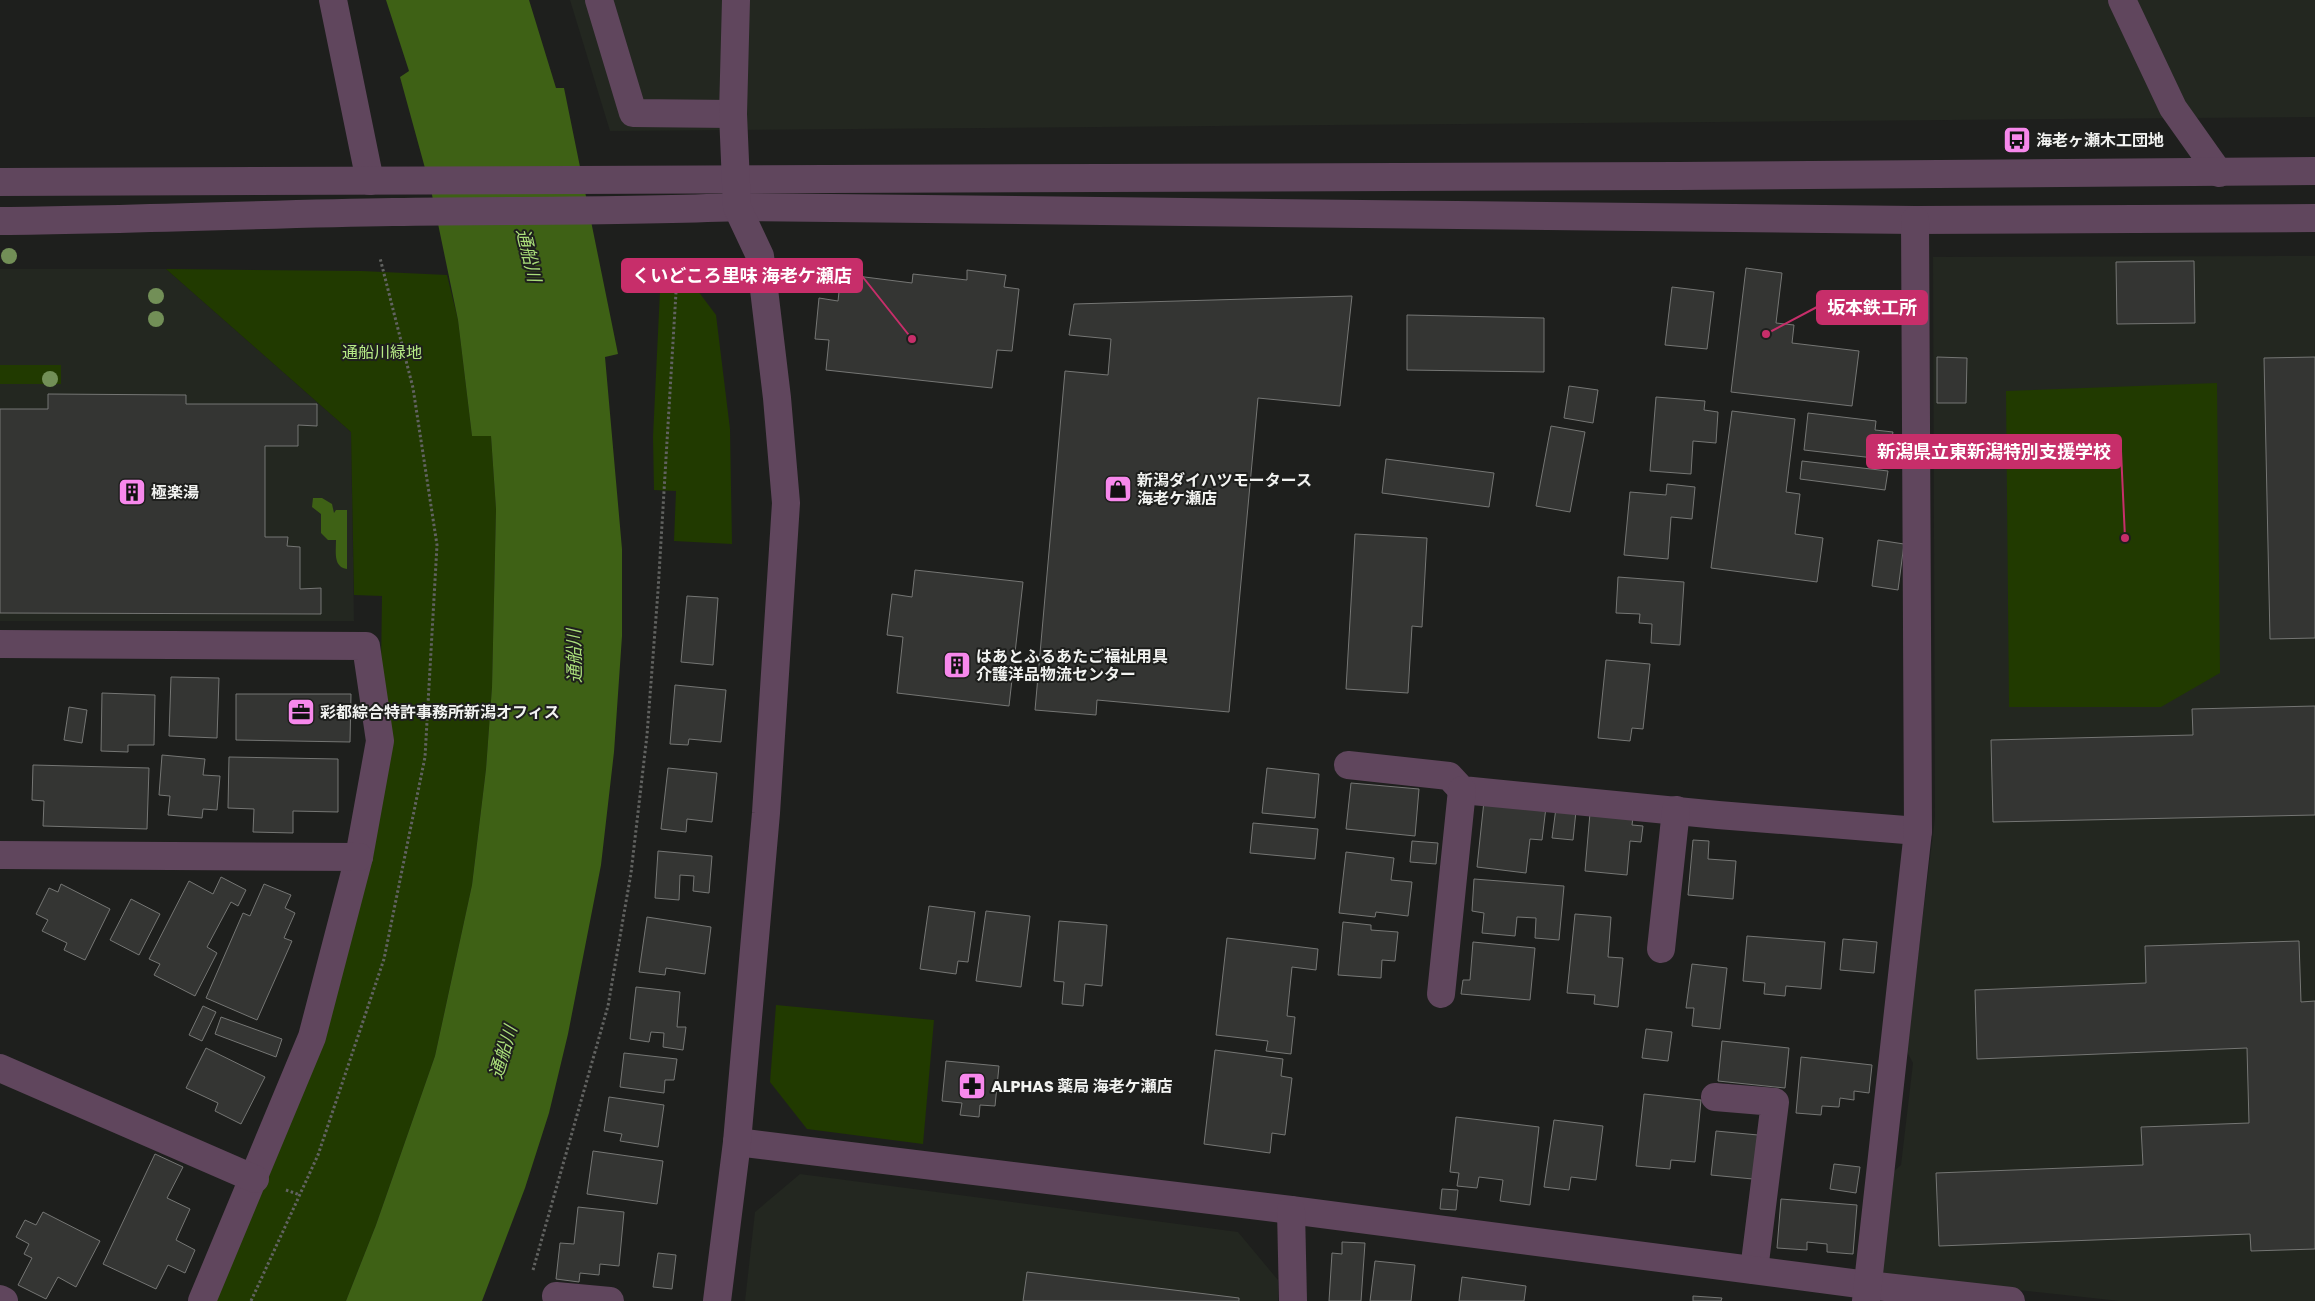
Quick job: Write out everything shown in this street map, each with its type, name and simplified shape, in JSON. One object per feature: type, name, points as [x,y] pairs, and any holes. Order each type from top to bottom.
[{"type":"street","points":[[334,0],[379,180]]},
{"type":"street","points":[[599,0],[633,112],[733,114]]},
{"type":"street","points":[[716,1301],[737,1142],[766,813],[786,503],[777,398],[760,256],[737,207],[733,114],[736,0]]},
{"type":"street","points":[[2122,0],[2173,108],[2219,173]]},
{"type":"street","points":[[0,182],[2219,173],[2315,171]]},
{"type":"street","points":[[0,221],[392,212],[676,210],[737,207],[1915,220],[2315,218]]},
{"type":"street","points":[[1866,1293],[1918,831],[1915,220]]},
{"type":"street","points":[[0,644],[366,646],[380,740],[360,857],[312,1037],[202,1301]]},
{"type":"street","points":[[1348,766],[1450,776],[1462,790],[1918,831]]},
{"type":"street","points":[[1441,994],[1462,790]]},
{"type":"street","points":[[1661,950],[1676,810]]},
{"type":"street","points":[[0,855],[360,857]]},
{"type":"street","points":[[0,1068],[254,1180]]},
{"type":"street","points":[[1716,1097],[1775,1102],[1754,1270]]},
{"type":"street","points":[[737,1142],[1291,1210],[1754,1270],[1866,1293],[2011,1301]]},
{"type":"street","points":[[1291,1210],[1293,1301]]},
{"type":"street","points":[[556,1296],[610,1301]]},
{"type":"street","points":[[0,1299],[4,1301]]},
{"type":"path","points":[[531,1274],[608,1006],[631,873],[647,735],[658,591],[678,259]]},
{"type":"shaded area","points":[[570,0],[2315,0],[2315,117],[610,131]]},
{"type":"shaded area","points":[[2315,256],[2315,1301],[2120,1301],[1881,1275],[1893,1172],[1901,1165],[1913,1063],[1906,1050],[1935,818],[1933,257]]},
{"type":"shaded area","points":[[0,269],[166,269],[351,432],[354,621],[0,621]]},
{"type":"shaded area","points":[[800,1174],[1238,1232],[1278,1280],[1278,1301],[745,1301],[755,1212]]},
{"type":"green space","points":[[680,267],[716,315],[730,429],[732,544],[674,541],[676,491],[654,490],[653,437],[660,291],[655,268]]},
{"type":"green space","name":"通船川緑地","points":[[166,269],[362,271],[447,275],[458,320],[472,436],[491,436],[496,509],[492,687],[486,769],[472,885],[435,1056],[376,1225],[346,1301],[209,1301],[313,1037],[380,741],[382,596],[354,595],[351,432]]},
{"type":"green space","points":[[0,365],[61,365],[61,384],[0,384]]},
{"type":"green space","points":[[2217,383],[2220,673],[2161,707],[2009,707],[2006,391]]},
{"type":"green space","points":[[776,1005],[934,1020],[923,1144],[807,1129],[770,1082]]},
{"type":"water","name":"通船川","points":[[386,0],[529,0],[556,88],[564,88],[618,354],[605,357],[622,549],[622,636],[614,752],[601,865],[568,1034],[549,1113],[525,1188],[482,1301],[346,1301],[376,1225],[435,1056],[472,885],[486,769],[492,687],[496,509],[491,436],[472,436],[458,320],[431,190],[400,77],[409,71]]},
{"type":"water","points":[[313,498],[322,498],[332,504],[334,513],[336,510],[347,510],[347,569],[337,562],[336,540],[328,540],[321,533],[321,514],[312,507]]},
{"type":"building","points":[[2194,261],[2195,323],[2117,324],[2116,262]]},
{"type":"building","points":[[1746,268],[1782,273],[1776,323],[1794,325],[1792,343],[1859,351],[1852,406],[1731,392]]},
{"type":"building","points":[[967,270],[1006,275],[1004,287],[1019,289],[1012,351],[997,350],[992,388],[826,370],[829,340],[815,339],[819,298],[838,301],[841,274],[912,283],[913,274],[967,280]]},
{"type":"building","points":[[1672,287],[1714,292],[1707,349],[1665,345]]},
{"type":"building","points":[[1352,296],[1340,406],[1258,398],[1229,712],[1097,700],[1096,715],[1035,710],[1065,371],[1108,375],[1111,339],[1069,335],[1074,304]]},
{"type":"building","points":[[1407,315],[1544,318],[1544,372],[1407,370]]},
{"type":"building","points":[[1937,357],[1967,358],[1966,403],[1937,403]]},
{"type":"building","points":[[2315,357],[2315,638],[2270,639],[2264,358]]},
{"type":"building","points":[[1569,386],[1598,390],[1593,423],[1564,418]]},
{"type":"building","name":"極楽湯","points":[[48,394],[186,395],[186,404],[317,404],[317,426],[298,425],[298,446],[265,446],[265,537],[288,537],[287,546],[300,547],[300,589],[321,588],[321,614],[0,613],[0,409],[48,409]]},
{"type":"building","points":[[1656,397],[1705,401],[1704,410],[1718,412],[1716,443],[1693,441],[1691,474],[1650,471]]},
{"type":"building","points":[[1732,411],[1795,419],[1786,492],[1800,494],[1795,534],[1823,538],[1817,582],[1711,568]]},
{"type":"building","points":[[1808,413],[1876,421],[1875,430],[1893,432],[1891,442],[1902,443],[1900,461],[1804,450]]},
{"type":"building","points":[[1551,426],[1585,432],[1570,512],[1536,506]]},
{"type":"building","points":[[1386,459],[1494,473],[1489,507],[1382,493]]},
{"type":"building","points":[[1802,461],[1888,471],[1885,490],[1800,479]]},
{"type":"building","points":[[1667,484],[1695,487],[1692,519],[1671,517],[1668,559],[1624,555],[1630,492],[1666,495]]},
{"type":"building","points":[[1355,534],[1427,538],[1422,627],[1412,626],[1408,693],[1346,689]]},
{"type":"building","points":[[1878,540],[1904,544],[1898,590],[1872,586]]},
{"type":"building","name":"はあとふるあたご福祉用具 介護洋品物流センター","points":[[915,570],[1023,582],[1009,706],[897,693],[903,637],[887,635],[892,594],[912,597]]},
{"type":"building","points":[[1618,577],[1684,582],[1680,645],[1651,643],[1652,624],[1639,623],[1640,614],[1616,613]]},
{"type":"building","points":[[687,596],[718,598],[713,665],[681,662]]},
{"type":"building","points":[[1606,660],[1650,664],[1643,729],[1632,728],[1630,741],[1598,738]]},
{"type":"building","points":[[171,677],[219,678],[217,738],[169,736]]},
{"type":"building","points":[[675,685],[726,690],[721,742],[689,739],[688,745],[670,744]]},
{"type":"building","points":[[102,693],[155,695],[154,745],[128,745],[128,752],[101,751]]},
{"type":"building","points":[[236,694],[351,694],[350,742],[236,740]]},
{"type":"building","points":[[2315,706],[2315,815],[1993,822],[1991,740],[2193,735],[2192,709]]},
{"type":"building","points":[[69,707],[87,710],[82,743],[64,740]]},
{"type":"building","points":[[162,755],[205,759],[203,775],[220,776],[217,810],[203,809],[202,818],[168,815],[170,796],[159,795]]},
{"type":"building","points":[[229,757],[338,759],[338,812],[293,811],[293,833],[253,832],[254,809],[228,808]]},
{"type":"building","points":[[33,765],[149,768],[147,829],[43,826],[44,801],[32,800]]},
{"type":"building","points":[[668,768],[717,773],[712,822],[687,819],[686,832],[661,829]]},
{"type":"building","points":[[1267,768],[1319,774],[1315,818],[1262,813]]},
{"type":"building","points":[[1351,783],[1419,789],[1415,836],[1346,829]]},
{"type":"building","points":[[1484,801],[1546,807],[1542,840],[1530,839],[1526,873],[1477,867]]},
{"type":"building","points":[[1556,808],[1576,811],[1573,840],[1552,838]]},
{"type":"building","points":[[1590,813],[1633,817],[1632,825],[1643,826],[1641,842],[1630,841],[1627,875],[1585,871]]},
{"type":"building","points":[[1253,823],[1318,829],[1315,859],[1250,853]]},
{"type":"building","points":[[1693,840],[1709,841],[1708,859],[1736,861],[1733,899],[1688,895]]},
{"type":"building","points":[[1412,841],[1438,843],[1436,864],[1410,862]]},
{"type":"building","points":[[658,851],[712,856],[709,893],[693,891],[694,876],[680,875],[679,900],[655,898]]},
{"type":"building","points":[[1346,852],[1394,858],[1391,880],[1412,882],[1408,916],[1376,912],[1375,917],[1339,913]]},
{"type":"building","points":[[221,877],[246,890],[238,906],[231,902],[207,947],[217,953],[195,996],[154,975],[160,964],[149,959],[189,881],[213,894]]},
{"type":"building","points":[[1474,879],[1564,886],[1559,940],[1535,938],[1536,918],[1517,917],[1515,936],[1482,933],[1484,913],[1472,911]]},
{"type":"building","points":[[61,884],[110,909],[85,960],[64,950],[67,943],[42,931],[48,920],[36,914],[49,888],[58,892]]},
{"type":"building","points":[[264,884],[291,895],[285,908],[295,913],[284,938],[292,941],[257,1020],[206,998],[243,913],[250,916]]},
{"type":"building","points":[[131,899],[160,914],[139,955],[110,940]]},
{"type":"building","points":[[929,906],[975,912],[968,962],[958,961],[956,974],[920,969]]},
{"type":"building","points":[[986,911],[1030,916],[1021,987],[976,981]]},
{"type":"building","points":[[1575,914],[1611,917],[1608,957],[1623,958],[1618,1007],[1594,1004],[1595,995],[1567,993]]},
{"type":"building","points":[[647,917],[711,927],[705,974],[666,968],[665,975],[639,972]]},
{"type":"building","points":[[1059,921],[1107,925],[1102,986],[1085,984],[1083,1006],[1062,1004],[1064,982],[1054,981]]},
{"type":"building","points":[[1343,922],[1371,925],[1371,930],[1398,932],[1395,961],[1382,960],[1381,978],[1338,975]]},
{"type":"building","points":[[1747,936],[1825,942],[1821,989],[1786,986],[1785,996],[1764,994],[1765,983],[1743,981]]},
{"type":"building","points":[[1227,938],[1318,949],[1316,970],[1292,967],[1287,1016],[1295,1017],[1291,1054],[1266,1051],[1268,1041],[1216,1035]]},
{"type":"building","points":[[1843,939],[1877,942],[1874,973],[1840,970]]},
{"type":"building","points":[[2299,941],[2301,1002],[2315,1001],[2315,1249],[2251,1251],[2250,1234],[1939,1246],[1936,1173],[2143,1165],[2141,1127],[2249,1123],[2247,1048],[1977,1059],[1975,990],[2146,983],[2145,946]]},
{"type":"building","points":[[1473,942],[1535,948],[1530,1000],[1461,994],[1463,980],[1470,980]]},
{"type":"building","points":[[1692,964],[1727,968],[1720,1029],[1692,1026],[1694,1008],[1686,1008]]},
{"type":"building","points":[[636,987],[680,992],[677,1027],[686,1027],[683,1050],[663,1047],[664,1033],[651,1032],[649,1042],[630,1039]]},
{"type":"building","points":[[203,1006],[216,1012],[202,1041],[189,1035]]},
{"type":"building","points":[[221,1017],[282,1039],[276,1057],[215,1034]]},
{"type":"building","points":[[1646,1029],[1672,1032],[1668,1061],[1642,1058]]},
{"type":"building","points":[[1722,1041],[1789,1048],[1785,1088],[1718,1081]]},
{"type":"building","points":[[206,1048],[265,1077],[241,1124],[215,1111],[218,1103],[186,1088]]},
{"type":"building","points":[[1215,1050],[1283,1059],[1281,1076],[1292,1078],[1285,1135],[1272,1133],[1270,1153],[1204,1144]]},
{"type":"building","points":[[624,1053],[677,1059],[674,1080],[665,1080],[664,1093],[620,1087]]},
{"type":"building","points":[[1801,1057],[1872,1065],[1869,1093],[1854,1091],[1854,1100],[1840,1098],[1839,1107],[1822,1106],[1821,1115],[1796,1113]]},
{"type":"building","points":[[946,1061],[999,1066],[995,1106],[980,1105],[979,1117],[960,1115],[962,1103],[942,1101]]},
{"type":"building","points":[[1644,1094],[1701,1100],[1695,1162],[1671,1160],[1670,1169],[1636,1166]]},
{"type":"building","points":[[609,1097],[664,1105],[658,1147],[620,1141],[622,1134],[604,1131]]},
{"type":"building","points":[[1456,1117],[1539,1127],[1530,1205],[1500,1201],[1503,1180],[1479,1177],[1477,1188],[1457,1186],[1459,1173],[1450,1172]]},
{"type":"building","points":[[1554,1120],[1603,1126],[1596,1180],[1571,1177],[1569,1190],[1544,1187]]},
{"type":"building","points":[[1716,1131],[1758,1135],[1753,1179],[1711,1175]]},
{"type":"building","points":[[593,1151],[663,1161],[657,1204],[587,1194]]},
{"type":"building","points":[[155,1154],[183,1167],[167,1198],[190,1209],[176,1240],[195,1250],[185,1273],[168,1265],[156,1289],[103,1264]]},
{"type":"building","points":[[1834,1164],[1860,1167],[1856,1193],[1830,1189]]},
{"type":"building","points":[[1442,1189],[1458,1190],[1456,1210],[1440,1209]]},
{"type":"building","points":[[1781,1199],[1857,1205],[1853,1254],[1827,1252],[1827,1244],[1807,1242],[1807,1250],[1777,1248]]},
{"type":"building","points":[[578,1207],[624,1212],[619,1266],[600,1264],[599,1275],[580,1273],[579,1282],[556,1279],[560,1243],[574,1244]]},
{"type":"building","points":[[43,1212],[100,1241],[76,1287],[58,1277],[46,1299],[18,1285],[32,1258],[24,1254],[29,1244],[16,1237],[25,1220],[36,1225]]},
{"type":"building","points":[[1342,1242],[1365,1243],[1361,1301],[1329,1301],[1332,1253],[1342,1254]]},
{"type":"building","points":[[658,1253],[676,1255],[672,1289],[653,1287]]},
{"type":"building","points":[[1375,1261],[1415,1265],[1411,1301],[1370,1301]]},
{"type":"building","points":[[1027,1272],[1239,1298],[1239,1301],[1023,1301]]},
{"type":"building","points":[[1462,1277],[1526,1286],[1524,1301],[1459,1301]]},
{"type":"building","points":[[1693,1296],[1722,1298],[1721,1301],[1693,1301]]},
{"type":"place","name":"海老ヶ瀬木工団地","points":[[2017,140]]},
{"type":"place","name":"坂本鉄工所","points":[[1766,334]]},
{"type":"place","name":"くいどころ里味 海老ケ瀬店","points":[[912,339]]},
{"type":"place","name":"新潟ダイハツモータース 海老ケ瀬店","points":[[1118,489]]},
{"type":"place","name":"極楽湯","points":[[132,492]]},
{"type":"place","name":"新潟県立東新潟特別支援学校","points":[[2125,538]]},
{"type":"place","name":"はあとふるあたご福祉用具 介護洋品物流センター","points":[[957,665]]},
{"type":"place","name":"彩都綜合特許事務所新潟オフィス","points":[[301,712]]},
{"type":"place","name":"ALPHAS 薬局 海老ケ瀬店","points":[[972,1086]]}]
